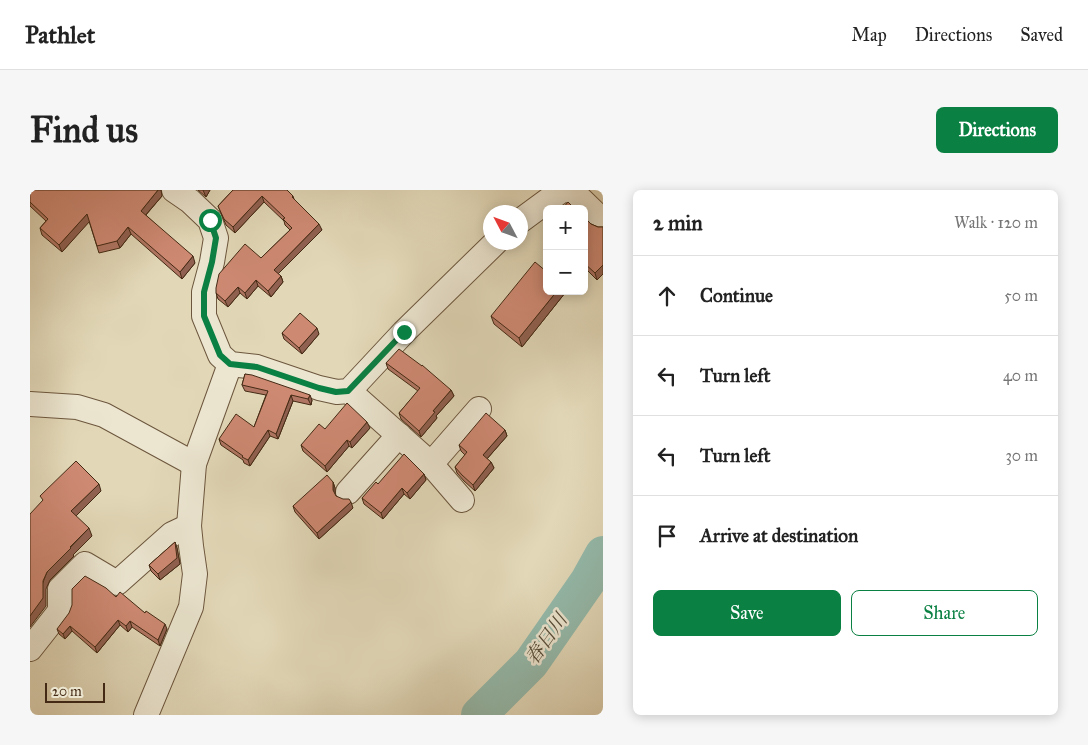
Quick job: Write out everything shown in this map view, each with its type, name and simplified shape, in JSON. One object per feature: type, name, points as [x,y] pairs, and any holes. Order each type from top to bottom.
[{"type":"street","points":[[174,190],[190,201],[210,220],[216,238],[204,292],[204,316],[220,355],[230,364],[257,367],[336,392],[348,391],[404,332],[488,250]]},
{"type":"street","points":[[528,215],[562,190]]},
{"type":"street","points":[[571,190],[603,221]]},
{"type":"street","points":[[146,715],[191,607],[195,574],[189,526],[194,464],[230,364]]},
{"type":"street","points":[[348,391],[432,464],[462,500]]},
{"type":"street","points":[[30,404],[77,406],[104,416],[194,464]]},
{"type":"street","points":[[432,464],[479,409]]},
{"type":"street","points":[[348,492],[398,435]]},
{"type":"street","points":[[30,649],[60,611],[60,589],[85,564],[117,583],[172,534],[189,526]]},
{"type":"building","points":[[30,190],[158,190],[141,211],[193,256],[180,272],[128,227],[117,241],[97,246],[87,214],[59,245],[40,228],[48,219],[30,202]]},
{"type":"building","points":[[233,190],[287,190],[319,224],[274,270],[281,276],[268,291],[256,280],[245,293],[238,287],[225,301],[216,293],[219,274],[245,244],[261,258],[292,228],[283,219],[285,218],[262,196],[233,227],[224,219],[218,206]]},
{"type":"building","points":[[588,221],[598,227],[603,227],[603,265],[595,273],[588,267]]},
{"type":"building","points":[[535,262],[543,269],[543,295],[554,295],[519,338],[491,316]]},
{"type":"building","points":[[300,313],[317,328],[299,348],[282,333]]},
{"type":"building","points":[[399,349],[422,365],[451,390],[419,431],[399,413],[420,388],[386,363]]},
{"type":"building","points":[[245,374],[310,395],[308,399],[291,395],[276,434],[268,430],[248,460],[219,439],[236,414],[254,427],[268,391],[242,385]]},
{"type":"building","points":[[347,403],[367,422],[350,442],[347,440],[325,466],[301,445],[319,424],[325,429]]},
{"type":"building","points":[[486,413],[505,430],[483,455],[491,462],[473,485],[455,467],[467,452],[459,445]]},
{"type":"building","points":[[404,454],[424,474],[407,493],[402,488],[381,513],[362,498],[376,482],[378,484]]},
{"type":"building","points":[[76,461],[99,484],[71,511],[89,528],[47,572],[43,581],[43,598],[30,616],[30,514],[43,500],[40,496]]},
{"type":"building","points":[[327,475],[333,482],[333,490],[336,496],[349,499],[351,502],[317,533],[293,506]]},
{"type":"building","points":[[175,542],[177,558],[158,574],[149,565]]},
{"type":"building","points":[[85,576],[106,588],[116,597],[120,592],[145,613],[146,611],[165,624],[158,640],[130,621],[126,626],[118,620],[95,647],[70,626],[63,634],[57,629],[69,613],[72,605],[72,589]]},
{"type":"waterway","name":"春日川","points":[[479,715],[531,663],[588,581],[603,554]]},
{"type":"route","points":[[210,220],[216,238],[204,292],[204,316],[220,355],[230,364],[257,367],[336,392],[348,391],[404,332]]}]
